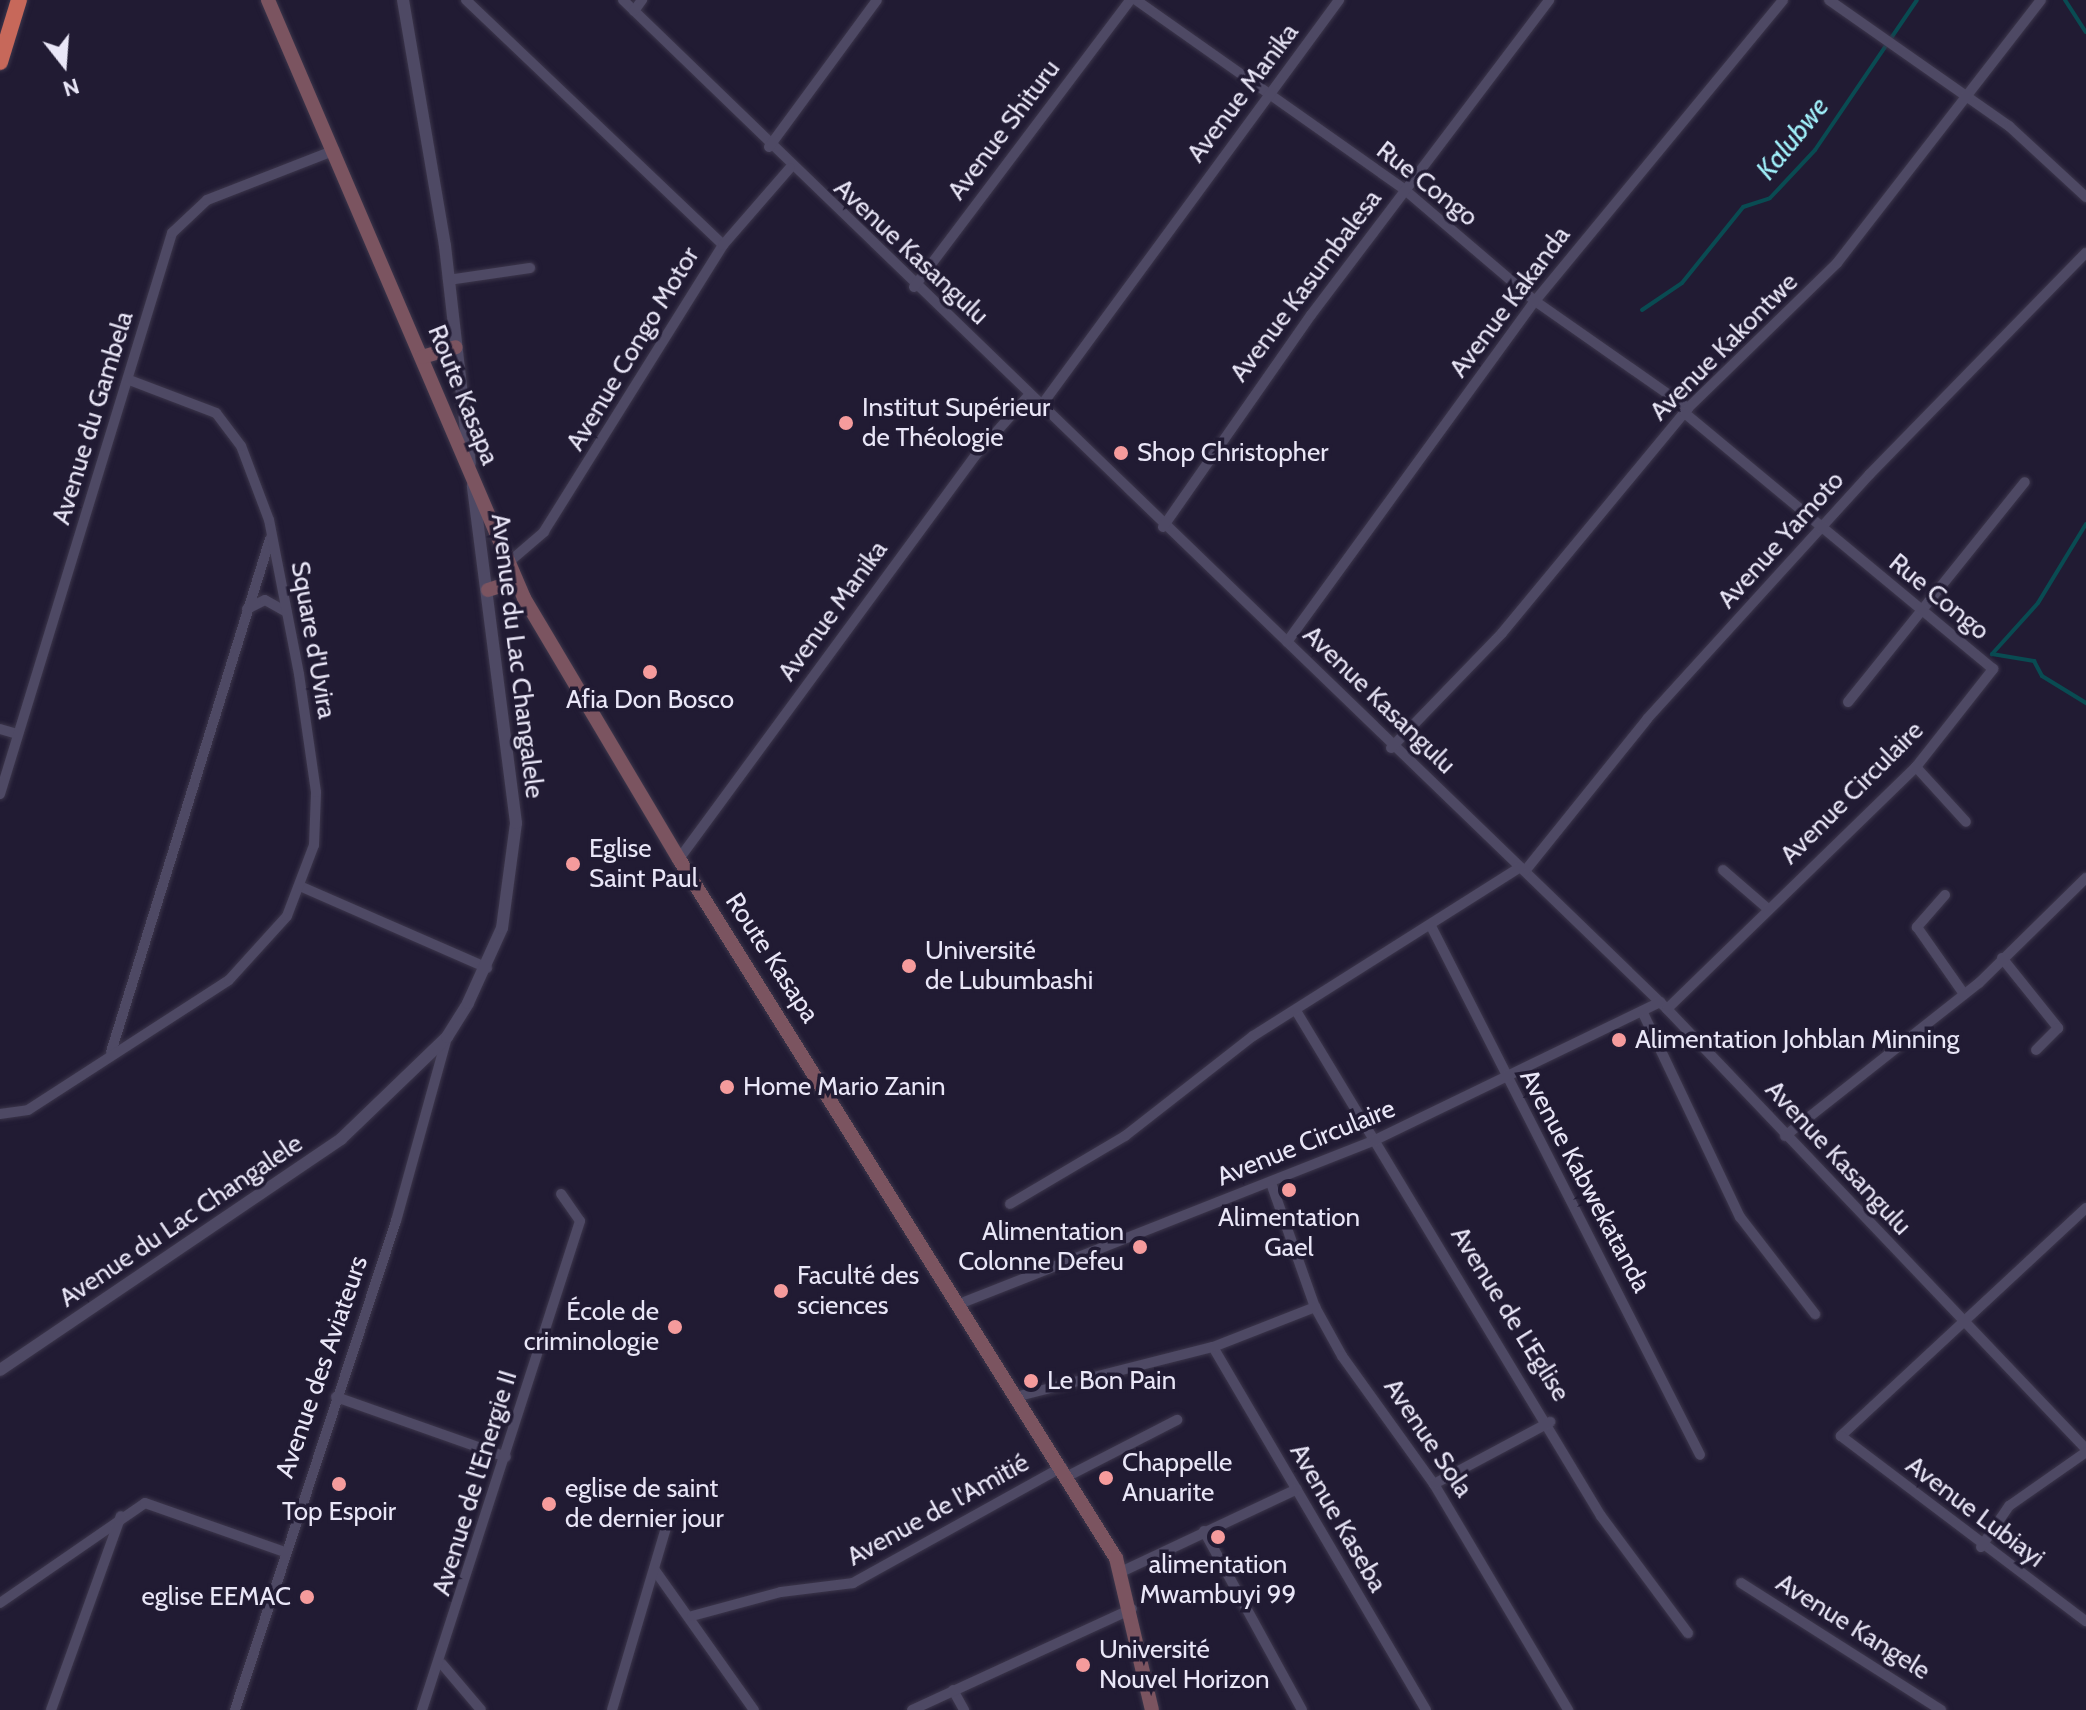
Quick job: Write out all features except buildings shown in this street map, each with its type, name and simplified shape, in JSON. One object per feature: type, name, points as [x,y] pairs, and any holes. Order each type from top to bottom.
[{"type":"highway","points":[[0,62],[19,0]]},
{"type":"main road","name":"Route Kasapa","points":[[268,0],[335,150],[516,581],[679,859],[1019,1396],[1123,1571],[1134,1608],[1152,1710]]},
{"type":"main road","points":[[422,357],[456,347]]},
{"type":"main road","points":[[488,590],[516,581]]},
{"type":"street","name":"Avenue du Lac Changalele","points":[[0,1370],[341,1139],[447,1037],[487,968],[511,891],[516,823],[488,590],[448,280],[403,0]]},
{"type":"street","name":"Avenue Congo Motor","points":[[466,0],[723,245],[544,532],[508,563]]},
{"type":"street","name":"Avenue Kasangulu","points":[[623,0],[790,168],[1030,394],[1163,527],[1287,642],[1391,748],[1523,869],[1664,1006],[2086,1450]]},
{"type":"street","points":[[634,11],[642,0]]},
{"type":"street","points":[[769,147],[877,0]]},
{"type":"street","name":"Rue Congo","points":[[1133,0],[1405,190],[1535,301],[1687,410],[1920,613],[1993,669]]},
{"type":"street","name":"Avenue Shituru","points":[[914,287],[1133,0]]},
{"type":"street","name":"Avenue Manika","points":[[1041,406],[1339,0]]},
{"type":"street","name":"Avenue Kasumbalesa","points":[[1163,527],[1405,190],[1549,0]]},
{"type":"street","name":"Avenue Kakanda","points":[[1287,642],[1535,301],[1783,0]]},
{"type":"street","points":[[1829,0],[1965,97],[2086,197]]},
{"type":"street","name":"Avenue Kakontwe","points":[[1391,748],[1472,667],[1687,410],[1837,263],[2041,0]]},
{"type":"street","name":"Avenue du Gambela","points":[[0,794],[182,218],[207,200],[335,150]]},
{"type":"street","points":[[723,245],[790,168]]},
{"type":"street","name":"Avenue Yamoto","points":[[1010,1204],[1125,1136],[1253,1036],[1298,1014],[1523,869],[1647,719],[1822,528],[2086,253]]},
{"type":"street","points":[[448,280],[530,268]]},
{"type":"street","points":[[129,380],[200,405],[231,426],[271,537]]},
{"type":"street","name":"Avenue Manika","points":[[679,859],[975,456],[1030,394]]},
{"type":"street","points":[[1848,702],[2025,482]]},
{"type":"street","name":"Square d'Uvira","points":[[111,1052],[271,537]]},
{"type":"street","name":"Square d'Uvira","points":[[111,1052],[229,980],[272,936],[302,887],[314,845],[316,792],[287,612],[271,537]]},
{"type":"street","points":[[246,610],[265,600],[287,612]]},
{"type":"street","name":"Avenue Circulaire","points":[[959,1304],[1375,1140],[1508,1080],[1643,1013],[1664,1006],[1916,767],[1993,669]]},
{"type":"street","points":[[0,729],[17,734]]},
{"type":"street","points":[[1916,767],[1966,822]]},
{"type":"street","points":[[1723,870],[1767,908]]},
{"type":"street","points":[[1785,1136],[1964,994],[2086,878]]},
{"type":"street","points":[[302,887],[487,968]]},
{"type":"street","points":[[1945,895],[1917,927],[1964,994]]},
{"type":"street","name":"Avenue Kabwekatanda","points":[[1432,928],[1700,1455]]},
{"type":"street","points":[[2002,958],[2058,1028],[2036,1050]]},
{"type":"street","points":[[1643,1013],[1740,1217],[1815,1314]]},
{"type":"street","name":"Avenue de L'Eglise","points":[[1298,1014],[1550,1422],[1637,1573],[1688,1633]]},
{"type":"street","name":"Avenue des Aviateurs","points":[[238,1708],[282,1551],[336,1397],[447,1037]]},
{"type":"street","points":[[0,1114],[28,1110],[111,1052]]},
{"type":"street","name":"Avenue Sola","points":[[1271,1183],[1315,1307],[1434,1484],[1568,1710]]},
{"type":"street","name":"Avenue de l'Energie II","points":[[422,1710],[442,1664],[580,1221],[561,1194]]},
{"type":"street","points":[[1965,1325],[2086,1208]]},
{"type":"street","points":[[1019,1396],[1213,1347],[1315,1307]]},
{"type":"street","name":"Avenue Lubiayi","points":[[1965,1325],[1841,1436],[1981,1547],[2086,1621]]},
{"type":"street","name":"Avenue Kaseba","points":[[1213,1347],[1426,1710]]},
{"type":"street","points":[[336,1397],[506,1457]]},
{"type":"street","name":"Avenue de l'Amitié","points":[[692,1616],[792,1589],[853,1583],[1065,1472],[1177,1420]]},
{"type":"street","points":[[1434,1484],[1550,1422]]},
{"type":"street","points":[[1981,1547],[2002,1512],[2086,1450]]},
{"type":"street","points":[[1123,1571],[1297,1489]]},
{"type":"street","points":[[0,1603],[121,1516],[155,1502],[282,1551]]},
{"type":"street","points":[[51,1710],[121,1516]]},
{"type":"street","points":[[612,1710],[669,1517]]},
{"type":"street","points":[[1204,1531],[1302,1710]]},
{"type":"street","points":[[654,1569],[692,1616],[754,1710]]},
{"type":"street","name":"Avenue Kangele","points":[[1741,1583],[1941,1710]]},
{"type":"street","points":[[912,1710],[1134,1608]]},
{"type":"street","points":[[442,1664],[481,1710]]},
{"type":"street","points":[[953,1690],[964,1710]]},
{"type":"waterway","name":"Kalubwe","points":[[1642,310],[1682,283],[1743,207],[1770,198],[1815,150],[1917,0]]},
{"type":"waterway","points":[[2065,0],[2086,32]]},
{"type":"waterway","points":[[2086,524],[2038,603],[1992,654],[2034,661],[2042,676],[2086,703]]},
{"type":"place","name":"Institut Supérieur de Théologie","points":[[846,423]]},
{"type":"place","name":"Shop Christopher","points":[[1121,453]]},
{"type":"place","name":"Afia Don Bosco","points":[[650,672]]},
{"type":"place","name":"Eglise Saint Paul","points":[[573,864]]},
{"type":"place","name":"Université de Lubumbashi","points":[[909,966]]},
{"type":"place","name":"Alimentation Johblan Minning","points":[[1619,1040]]},
{"type":"place","name":"Home Mario Zanin","points":[[727,1087]]},
{"type":"place","name":"Alimentation Gael","points":[[1289,1190]]},
{"type":"place","name":"Alimentation Colonne Defeu","points":[[1140,1247]]},
{"type":"place","name":"Faculté des sciences","points":[[781,1291]]},
{"type":"place","name":"École de criminologie","points":[[675,1327]]},
{"type":"place","name":"Le Bon Pain","points":[[1031,1381]]},
{"type":"place","name":"Chappelle Anuarite","points":[[1106,1478]]},
{"type":"place","name":"Top Espoir","points":[[339,1484]]},
{"type":"place","name":"eglise de saint de dernier jour","points":[[549,1504]]},
{"type":"place","name":"alimentation Mwambuyi 99","points":[[1218,1537]]},
{"type":"place","name":"eglise EEMAC","points":[[307,1597]]},
{"type":"place","name":"Université Nouvel Horizon","points":[[1083,1665]]}]
